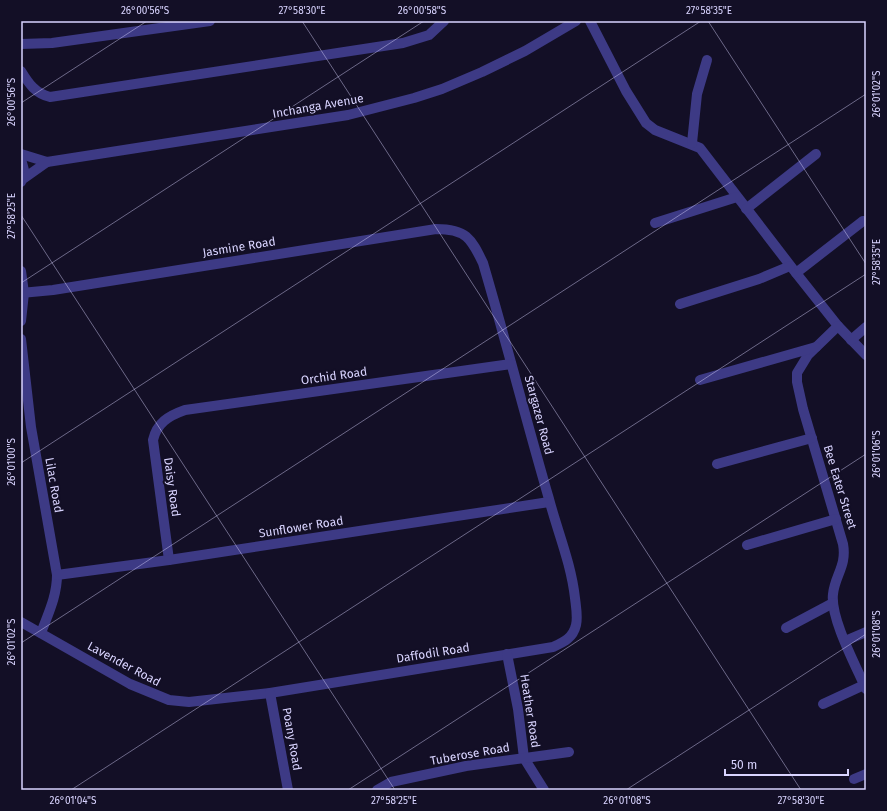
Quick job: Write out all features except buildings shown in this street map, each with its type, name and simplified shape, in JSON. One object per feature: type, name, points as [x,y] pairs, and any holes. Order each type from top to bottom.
[{"type":"street","points":[[21,44],[52,43],[210,21]]},
{"type":"street","points":[[21,71],[33,89],[39,94],[50,96],[403,44],[429,35],[444,21]]},
{"type":"street","name":"Inchanga Avenue","points":[[21,154],[47,162],[348,115],[414,98],[442,89],[482,72],[524,51],[576,21]]},
{"type":"street","points":[[590,21],[626,91],[646,123],[654,130],[692,143],[700,148],[793,270],[838,326],[866,356]]},
{"type":"street","points":[[692,143],[697,94],[707,60]]},
{"type":"street","points":[[746,209],[816,154]]},
{"type":"street","name":"Inchanga Avenue","points":[[21,159],[24,170],[22,181]]},
{"type":"street","name":"Inchanga Avenue","points":[[22,181],[47,162]]},
{"type":"street","points":[[655,223],[737,197]]},
{"type":"street","points":[[680,304],[793,270],[863,221]]},
{"type":"street","name":"Jasmine Road","points":[[23,293],[53,290],[430,230],[449,229],[461,232]]},
{"type":"street","name":"Stargazer Road","points":[[461,232],[467,236],[475,247],[483,263],[549,502],[572,575],[577,612]]},
{"type":"street","points":[[21,271],[23,293],[21,321]]},
{"type":"street","name":"Bee Eater Street","points":[[838,326],[805,359],[797,374],[798,390],[845,554],[844,564],[833,593],[833,603],[845,641],[865,687]]},
{"type":"street","points":[[851,340],[866,327]]},
{"type":"street","name":"Lilac Road","points":[[21,339],[26,427],[57,575],[55,597],[41,633]]},
{"type":"street","points":[[700,380],[816,347]]},
{"type":"street","name":"Orchid Road","points":[[163,421],[185,410],[511,364]]},
{"type":"street","name":"Daisy Road","points":[[163,421],[155,433],[153,449],[169,560]]},
{"type":"street","points":[[717,464],[812,438]]},
{"type":"street","name":"Sunflower Road","points":[[57,575],[169,560],[549,502]]},
{"type":"street","points":[[747,545],[836,519]]},
{"type":"street","points":[[786,628],[833,603]]},
{"type":"street","name":"Daffodil Road","points":[[270,693],[553,647],[567,640],[576,625],[577,612]]},
{"type":"street","name":"Lavender Road","points":[[21,622],[130,684],[168,700],[189,702],[270,693]]},
{"type":"street","points":[[845,641],[866,632]]},
{"type":"street","name":"Heather Road","points":[[507,654],[518,709],[524,758],[544,790]]},
{"type":"street","points":[[823,704],[865,687]]},
{"type":"street","name":"Poany Road","points":[[270,693],[288,790]]},
{"type":"street","name":"Tuberose Road","points":[[377,790],[391,782],[466,766],[569,752]]},
{"type":"street","points":[[854,779],[866,774]]}]
